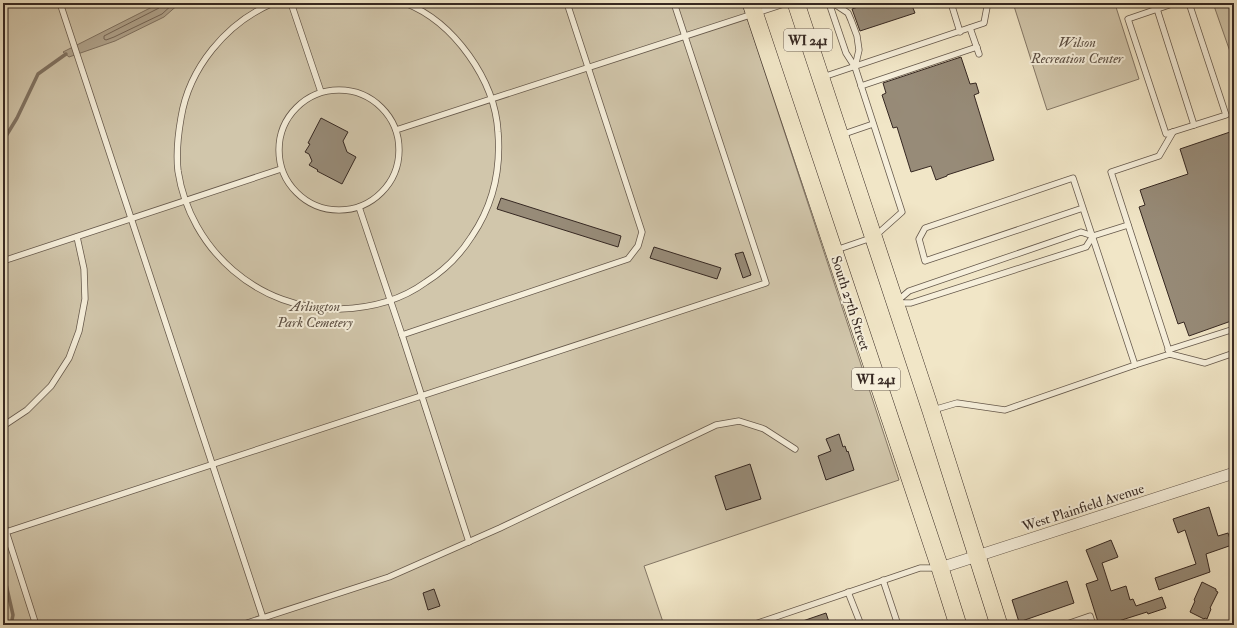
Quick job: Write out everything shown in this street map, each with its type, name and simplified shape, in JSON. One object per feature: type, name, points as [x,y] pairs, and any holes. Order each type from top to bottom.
[{"type":"main road","name":"WI 241","points":[[796,3],[931,411],[999,625]]},
{"type":"main road","name":"South 27th Street","points":[[753,8],[958,625]]},
{"type":"street","name":"West Plainfield Avenue","points":[[940,568],[978,557],[1234,473]]},
{"type":"lane","points":[[60,3],[263,618]]},
{"type":"lane","points":[[273,3],[259,9],[233,27],[211,50],[194,77],[183,107],[177,138],[178,170],[185,201],[198,229],[216,255],[239,276],[265,293],[294,304],[326,309],[357,309],[390,302],[416,289],[442,271],[464,249],[482,222],[493,192],[499,162],[498,130],[491,99],[479,70],[461,44],[438,23],[405,3]]},
{"type":"lane","points":[[291,3],[321,92]]},
{"type":"lane","points":[[402,335],[628,259],[638,246],[642,232],[567,3]]},
{"type":"lane","points":[[5,532],[766,283],[674,3]]},
{"type":"lane","points":[[396,130],[685,35],[753,8],[787,3]]},
{"type":"lane","points":[[829,3],[846,53],[855,67],[902,212],[874,237],[834,251]]},
{"type":"lane","points":[[833,3],[848,14],[853,25],[860,50],[855,67]]},
{"type":"lane","points":[[951,3],[960,32]]},
{"type":"lane","points":[[820,78],[984,23],[987,7],[985,3]]},
{"type":"lane","points":[[1175,3],[1128,19],[1166,134],[1226,115],[1189,3]]},
{"type":"lane","points":[[1157,9],[1194,125]]},
{"type":"lane","points":[[970,28],[979,54]]},
{"type":"lane","points":[[861,86],[977,47]]},
{"type":"lane","points":[[340,90],[363,95],[374,101],[387,114],[396,130],[400,148],[397,167],[392,179],[376,198],[359,207],[344,210],[328,210],[312,204],[299,196],[288,183],[281,169],[278,153],[280,137],[285,122],[294,109],[307,99],[321,92],[340,90]]},
{"type":"lane","points":[[840,135],[873,124]]},
{"type":"lane","points":[[1169,352],[1112,172],[1159,156],[1173,132]]},
{"type":"lane","points":[[3,261],[281,169]]},
{"type":"lane","points":[[1083,208],[925,261],[919,240],[925,228],[1073,178],[1093,236],[1135,365]]},
{"type":"lane","points":[[359,207],[469,542]]},
{"type":"lane","points":[[895,303],[909,291],[1081,232],[1093,236],[1128,225]]},
{"type":"lane","points":[[895,303],[911,303],[1086,247],[1093,236]]},
{"type":"lane","points":[[3,426],[27,410],[51,386],[69,358],[79,331],[85,300],[84,269],[77,237]]},
{"type":"lane","points":[[931,411],[957,403],[1005,410],[1234,329]]},
{"type":"lane","points":[[1169,352],[1205,363],[1234,353]]},
{"type":"lane","points":[[241,625],[389,577],[500,528],[716,426],[739,421],[764,429],[795,449]]},
{"type":"lane","points":[[3,522],[36,625]]},
{"type":"lane","points":[[752,625],[920,568],[940,568]]},
{"type":"lane","points":[[883,580],[898,625]]},
{"type":"lane","points":[[848,592],[861,625]]},
{"type":"lane","points":[[1064,625],[1090,616],[1093,625]]},
{"type":"green space","name":"Arlington Park Cemetery","points":[[3,3],[742,3],[899,480],[644,566],[664,625],[3,625]]},
{"type":"green space","name":"Wilson Recreation Center","points":[[1013,3],[1118,3],[1115,4],[1139,79],[1047,110]]},
{"type":"green space","points":[[1213,3],[1234,3],[1234,63]]},
{"type":"water","points":[[160,3],[180,3],[164,17],[115,41],[69,57],[63,52]]},
{"type":"building","points":[[870,3],[911,3],[915,13],[860,31],[852,9]]},
{"type":"building","points":[[961,57],[970,84],[976,83],[979,93],[974,95],[994,160],[936,180],[931,166],[911,172],[897,127],[893,128],[882,95],[886,93],[883,83]]},
{"type":"building","points":[[321,118],[348,132],[343,141],[347,152],[356,157],[342,184],[317,171],[318,170],[309,165],[312,161],[309,154],[305,152]]},
{"type":"building","points":[[1230,132],[1234,145],[1234,320],[1189,336],[1184,322],[1178,324],[1139,207],[1145,205],[1140,190],[1188,174],[1180,149]]},
{"type":"building","points":[[501,198],[621,236],[618,247],[497,209]]},
{"type":"building","points":[[654,247],[721,268],[717,279],[650,258]]},
{"type":"building","points":[[743,252],[751,275],[743,278],[735,254]]},
{"type":"building","points":[[839,434],[843,447],[845,446],[847,452],[848,451],[854,470],[826,480],[818,456],[831,451],[826,439]]},
{"type":"building","points":[[750,464],[761,499],[726,510],[715,476]]},
{"type":"building","points":[[1209,507],[1218,536],[1228,533],[1232,545],[1206,554],[1210,572],[1159,590],[1155,578],[1196,564],[1185,530],[1178,533],[1173,519]]},
{"type":"building","points":[[1111,540],[1118,557],[1102,563],[1111,591],[1126,586],[1130,600],[1133,599],[1136,606],[1162,597],[1166,608],[1148,614],[1147,612],[1106,625],[1099,625],[1086,584],[1098,580],[1086,550]]},
{"type":"building","points":[[1067,581],[1074,603],[1019,622],[1012,600]]},
{"type":"building","points":[[1202,582],[1216,589],[1218,592],[1210,608],[1211,609],[1207,619],[1190,612]]},
{"type":"building","points":[[434,589],[440,606],[428,610],[423,593]]},
{"type":"building","points":[[826,613],[830,625],[794,624]]},
{"type":"waterway","points":[[3,141],[17,118],[38,74],[66,54]]},
{"type":"waterway","points":[[3,571],[13,615],[11,625]]}]
